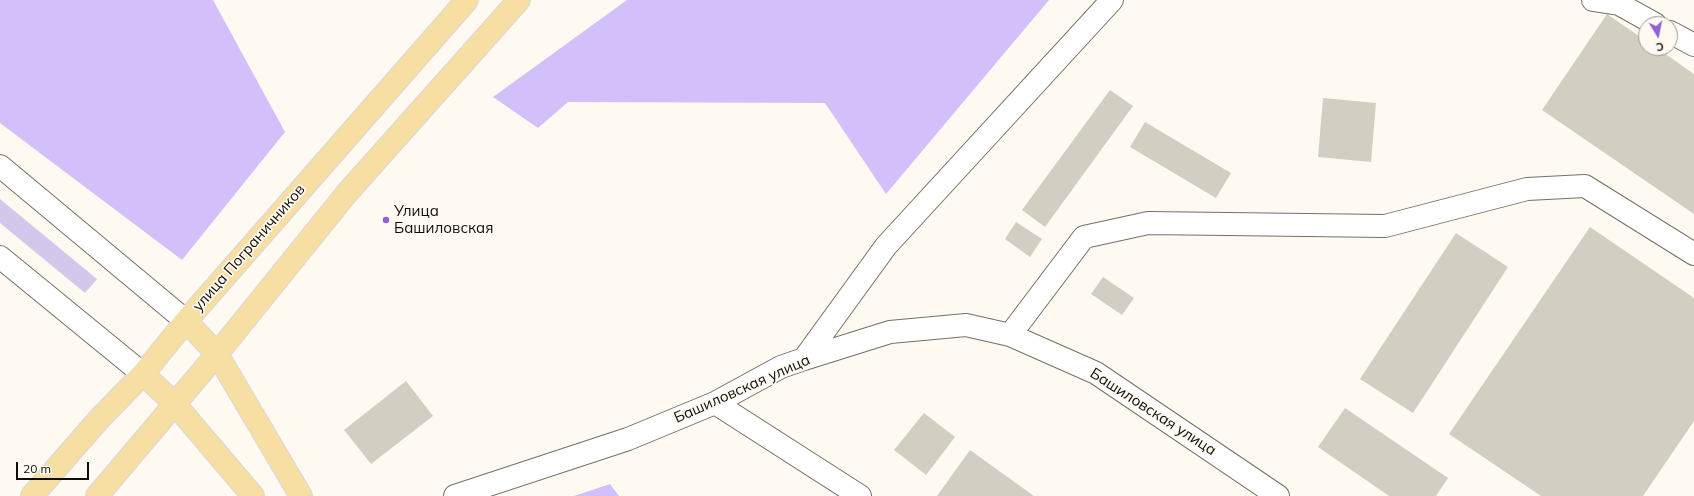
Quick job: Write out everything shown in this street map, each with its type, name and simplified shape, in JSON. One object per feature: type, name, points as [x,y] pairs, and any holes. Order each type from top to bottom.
[{"type":"main road","name":"улица Пограничников","points":[[32,496],[101,417],[143,374],[186,321],[466,0]]},
{"type":"main road","points":[[97,496],[174,403],[217,354],[347,193],[519,0]]},
{"type":"main road","points":[[186,321],[217,354],[301,496]]},
{"type":"main road","points":[[143,374],[174,403],[253,496]]},
{"type":"street","points":[[804,359],[886,246],[1112,0]]},
{"type":"street","points":[[1593,0],[1619,4],[1641,16]]},
{"type":"street","points":[[1678,36],[1694,45]]},
{"type":"street","points":[[0,166],[186,321]]},
{"type":"street","points":[[1010,335],[1084,237],[1148,223],[1385,226],[1528,188],[1585,186],[1694,254]]},
{"type":"street","points":[[0,257],[143,374]]},
{"type":"street","name":"Башиловская улица","points":[[455,496],[628,439],[714,403],[781,367],[804,359],[890,332],[966,325],[1010,335],[1096,372],[1278,496]]},
{"type":"street","points":[[714,403],[860,496]]},
{"type":"shaded area","points":[[0,0],[213,0],[285,132],[182,260],[0,123]]},
{"type":"shaded area","points":[[627,0],[1049,0],[886,194],[825,103],[568,102],[538,128],[493,97]]},
{"type":"shaded area","points":[[0,199],[97,279],[85,293],[0,223]]},
{"type":"shaded area","points":[[610,484],[619,496],[574,496]]},
{"type":"building","points":[[1607,14],[1638,35],[1638,56],[1668,56],[1694,74],[1694,214],[1542,110]]},
{"type":"building","points":[[1110,90],[1133,106],[1045,227],[1022,210]]},
{"type":"building","points":[[1323,98],[1376,103],[1371,162],[1318,157]]},
{"type":"building","points":[[1145,122],[1231,173],[1216,198],[1130,147]]},
{"type":"building","points":[[1016,222],[1042,239],[1030,257],[1005,239]]},
{"type":"building","points":[[1590,227],[1694,298],[1694,421],[1643,496],[1541,496],[1449,434]]},
{"type":"building","points":[[1456,233],[1508,267],[1413,413],[1360,379]]},
{"type":"building","points":[[1103,277],[1134,298],[1122,315],[1091,294]]},
{"type":"building","points":[[406,381],[433,416],[371,464],[344,430]]},
{"type":"building","points":[[1345,408],[1448,478],[1436,496],[1389,496],[1318,447]]},
{"type":"building","points":[[924,413],[955,437],[926,475],[894,450]]},
{"type":"building","points":[[970,450],[1034,496],[937,496]]},
{"type":"place","name":"Улица Башиловская","points":[[386,220]]}]
